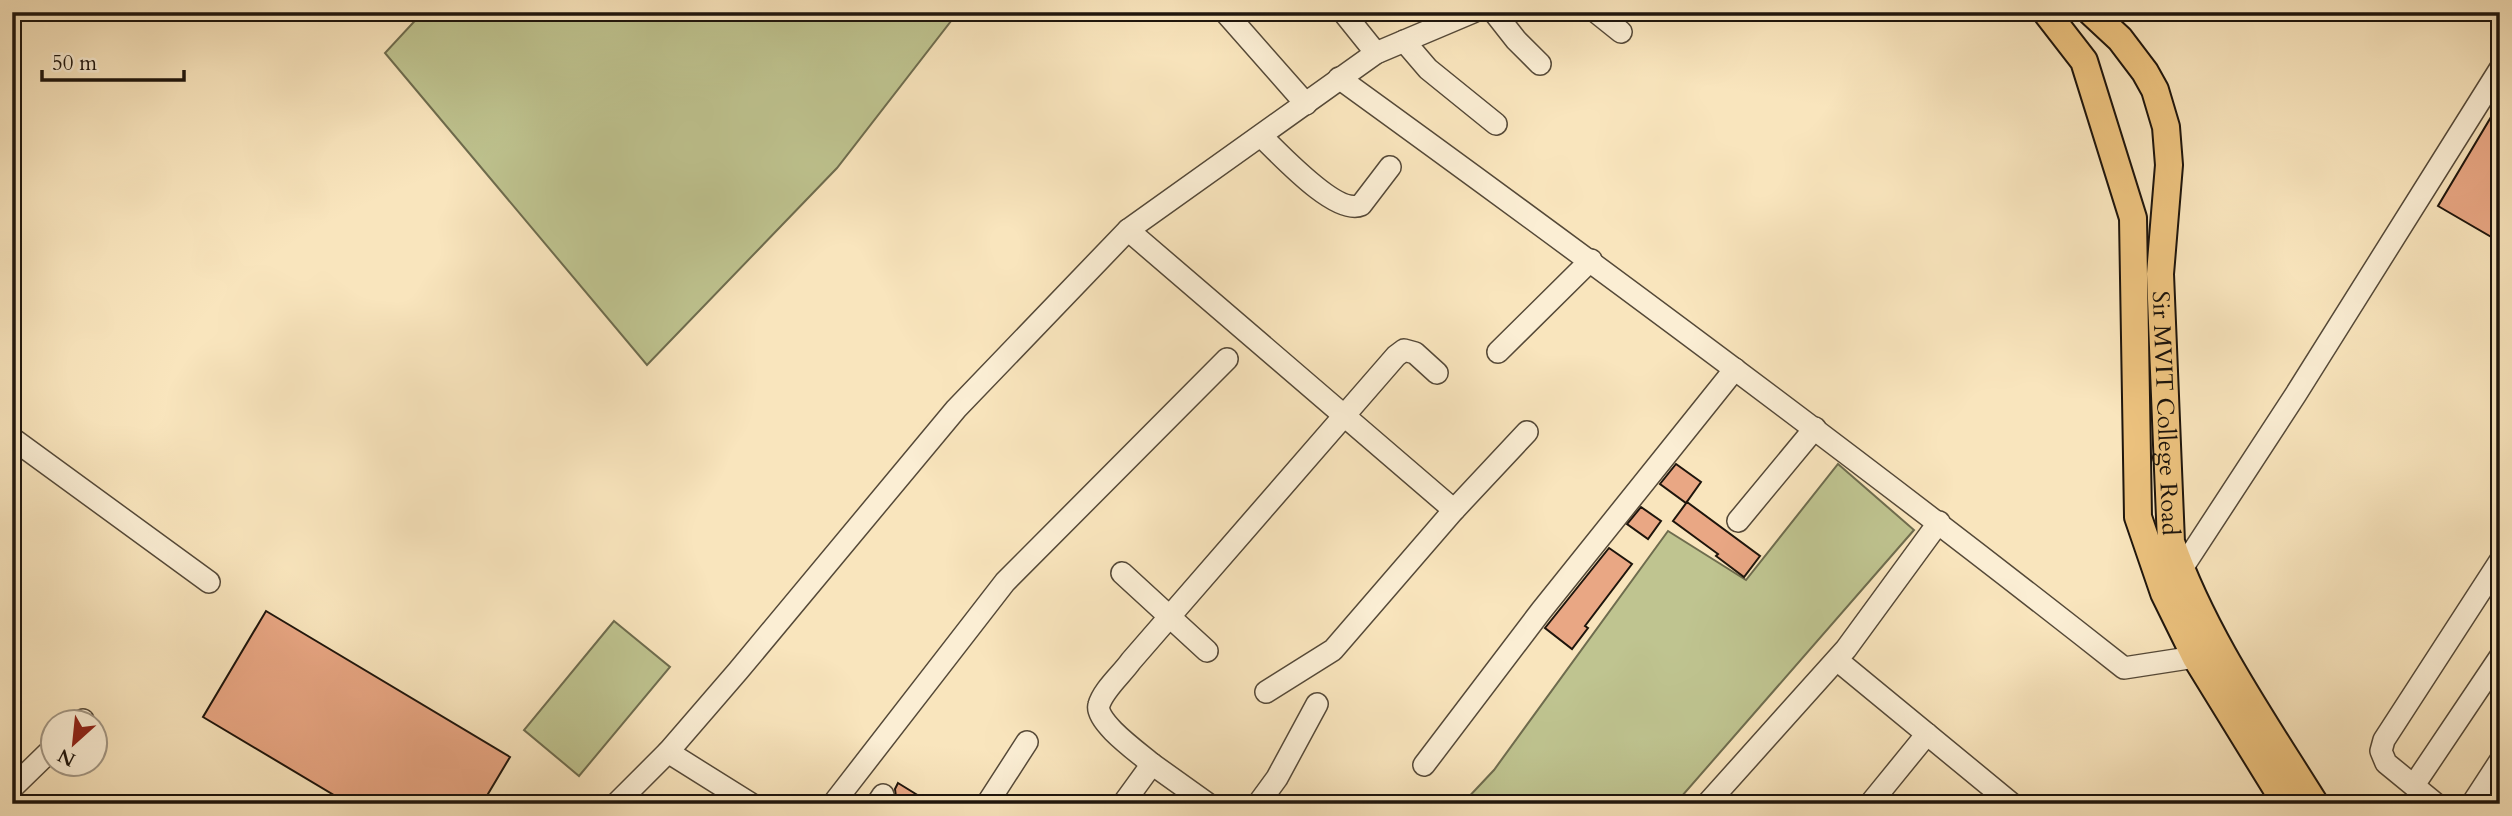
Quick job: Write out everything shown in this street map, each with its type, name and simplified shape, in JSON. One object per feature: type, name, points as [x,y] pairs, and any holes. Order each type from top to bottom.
[{"type":"main road","name":"Sir MVIT College Road","points":[[2046,12],[2084,61],[2133,218],[2138,517],[2164,593],[2315,804]]},
{"type":"main road","name":"Sir MVIT College Road","points":[[2091,12],[2120,39],[2145,72],[2155,90],[2166,127],[2169,165],[2160,274],[2171,542],[2208,655],[2286,804]]},
{"type":"street","points":[[1225,12],[1306,104]]},
{"type":"street","points":[[1343,12],[1376,53]]},
{"type":"street","points":[[616,804],[668,752],[956,409],[1128,230],[1376,53],[1473,12]]},
{"type":"street","points":[[1494,12],[1540,64]]},
{"type":"street","points":[[1596,12],[1621,32]]},
{"type":"street","points":[[1404,41],[1428,69],[1496,124]]},
{"type":"street","points":[[2181,570],[2500,69]]},
{"type":"street","points":[[1339,78],[1591,260],[1815,428],[2124,668],[2208,655]]},
{"type":"street","points":[[1261,136],[1325,195],[1346,206],[1355,208],[1361,205],[1390,167]]},
{"type":"street","points":[[1128,230],[1454,510]]},
{"type":"street","points":[[1499,352],[1591,260]]},
{"type":"street","points":[[1208,804],[1152,764],[1103,721],[1098,711],[1099,702],[1396,356],[1404,350],[1415,353],[1437,373]]},
{"type":"street","points":[[833,804],[1005,582],[1227,359]]},
{"type":"street","points":[[1424,765],[1541,611],[1735,369]]},
{"type":"street","points":[[1738,521],[1815,428]]},
{"type":"street","points":[[1266,692],[1333,650],[1454,510],[1527,432]]},
{"type":"street","points":[[13,440],[209,582]]},
{"type":"street","points":[[1707,804],[1837,660],[1939,522]]},
{"type":"street","points":[[2436,804],[2386,763],[2381,751],[2384,740],[2500,561]]},
{"type":"street","points":[[1122,573],[1207,651]]},
{"type":"street","points":[[2414,785],[2500,657]]},
{"type":"street","points":[[1837,660],[2005,802]]},
{"type":"street","points":[[1258,804],[1277,778],[1317,704]]},
{"type":"street","points":[[1870,804],[1927,734]]},
{"type":"street","points":[[987,804],[1027,742]]},
{"type":"street","points":[[668,752],[751,804]]},
{"type":"street","points":[[2473,804],[2500,761]]},
{"type":"street","points":[[12,788],[38,763]]},
{"type":"street","points":[[1124,804],[1152,764]]},
{"type":"green space","points":[[423,12],[958,12],[837,168],[647,365],[385,53]]},
{"type":"green space","points":[[1838,464],[1914,530],[1675,804],[1462,804],[1494,770],[1668,531],[1746,580]]},
{"type":"green space","points":[[614,621],[670,667],[579,776],[524,730]]},
{"type":"building","points":[[2500,102],[2500,242],[2438,206]]},
{"type":"building","points":[[1676,464],[1701,482],[1686,503],[1660,484]]},
{"type":"building","points":[[1687,502],[1760,556],[1744,577],[1673,521]]},
{"type":"building","points":[[1641,507],[1661,521],[1648,539],[1627,524]]},
{"type":"building","points":[[1609,548],[1632,564],[1585,626],[1588,628],[1572,649],[1545,628]]},
{"type":"building","points":[[266,611],[510,757],[482,804],[349,804],[203,717]]},
{"type":"building","points":[[898,783],[932,804],[893,804]]}]
